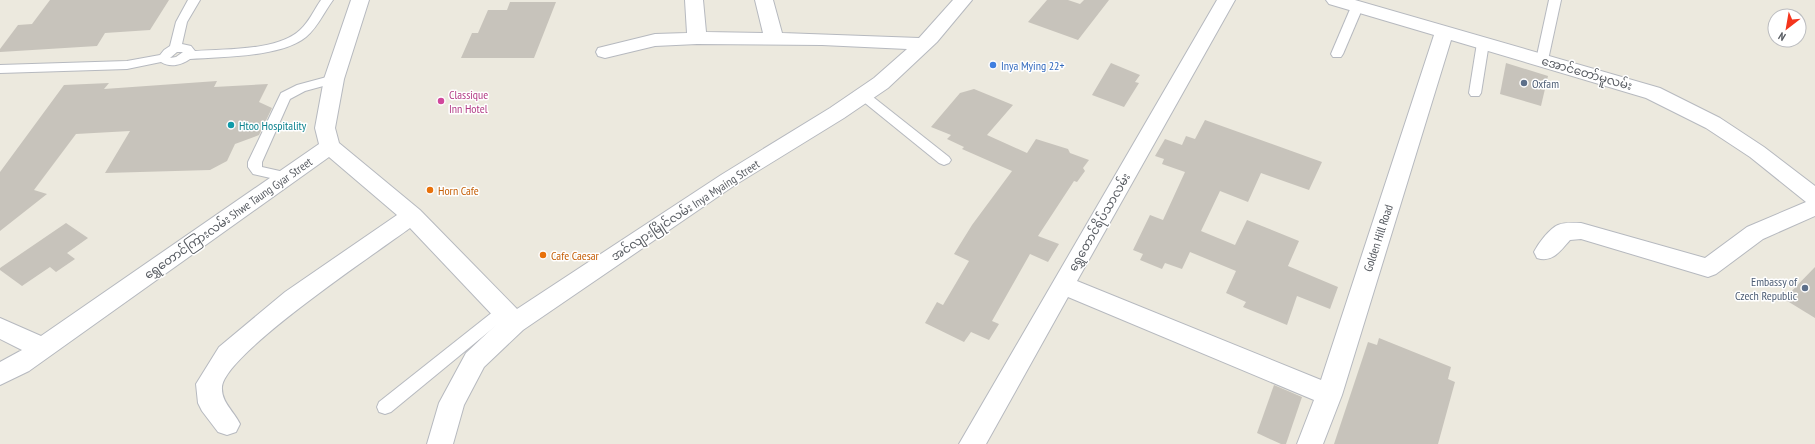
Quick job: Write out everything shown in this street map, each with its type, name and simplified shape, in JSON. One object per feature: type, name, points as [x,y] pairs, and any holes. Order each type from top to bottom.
[{"type":"street","points":[[360,0],[334,78],[324,128],[330,146],[412,216],[509,317]]},
{"type":"street","points":[[694,0],[697,38]]},
{"type":"street","points":[[764,0],[774,39]]},
{"type":"street","name":"အင်လျားမြိုင်လမ်း Inya Myaing Street","points":[[440,444],[452,403],[475,360],[509,317],[649,232],[864,96],[881,83],[924,44],[964,0]]},
{"type":"street","name":"ရွှေတောင်ရိပ်သာလမ်း","points":[[972,444],[1226,0]]},
{"type":"street","name":"အောင်တော်မူလမ်း","points":[[1335,0],[1653,93],[1713,123],[1756,152],[1815,196]]},
{"type":"street","name":"Golden Hill Road","points":[[1310,444],[1329,395],[1444,32]]},
{"type":"street","points":[[605,52],[655,40],[697,38],[924,44]]},
{"type":"street","name":"ရွှေတောင်ကြားလမ်း Shwe Taung Gyar Street","points":[[0,374],[20,364],[330,146]]},
{"type":"street","points":[[1545,252],[1564,232],[1581,231],[1708,268],[1756,233],[1815,207]]},
{"type":"street","points":[[227,424],[210,403],[209,384],[228,354],[293,299],[412,216]]},
{"type":"street","points":[[1062,285],[1329,395]]},
{"type":"street","points":[[0,328],[42,348]]},
{"type":"lane","points":[[176,48],[178,31],[185,12],[194,0]]},
{"type":"lane","points":[[187,55],[246,52],[288,41],[299,36],[327,0]]},
{"type":"lane","points":[[1542,60],[1555,0]]},
{"type":"lane","points":[[1337,54],[1357,7]]},
{"type":"lane","points":[[1475,93],[1483,43]]},
{"type":"lane","points":[[0,69],[127,65],[164,58],[170,51],[176,48],[187,49],[189,51],[183,59],[170,62],[166,61],[164,58]]},
{"type":"lane","points":[[288,177],[258,171],[254,168],[255,162],[285,96],[301,88],[334,78]]},
{"type":"lane","points":[[864,96],[944,160]]},
{"type":"lane","points":[[385,407],[509,317]]},
{"type":"building","points":[[50,0],[169,0],[150,30],[105,33],[97,46],[0,52],[0,49],[18,25],[32,24]]},
{"type":"building","points":[[1047,0],[1068,0],[1080,4],[1084,0],[1109,0],[1078,40],[1028,22]]},
{"type":"building","points":[[510,2],[556,2],[534,58],[461,58],[472,33],[478,33],[488,10],[507,10]]},
{"type":"building","points":[[1111,63],[1140,75],[1135,82],[1139,83],[1124,107],[1092,95]]},
{"type":"building","name":"Oxfam","points":[[1506,63],[1548,76],[1541,106],[1500,94]]},
{"type":"building","points":[[217,81],[214,87],[268,84],[259,102],[272,108],[259,135],[235,144],[227,161],[210,170],[105,173],[130,131],[76,134],[34,190],[47,194],[0,231],[0,172],[64,85],[109,83],[104,89]]},
{"type":"building","points":[[974,89],[1013,105],[987,135],[1027,153],[1036,139],[1068,149],[1070,153],[1089,160],[1083,168],[1085,171],[1077,182],[1074,181],[1038,236],[1059,244],[1048,262],[1030,254],[992,321],[999,324],[989,340],[971,332],[964,342],[925,323],[937,302],[943,305],[969,261],[954,254],[972,225],[1012,171],[962,149],[964,147],[947,139],[951,135],[931,127],[960,93]]},
{"type":"building","points":[[1205,120],[1322,162],[1309,190],[1261,173],[1248,202],[1220,191],[1201,231],[1235,245],[1247,220],[1299,241],[1288,266],[1338,287],[1330,309],[1297,296],[1287,325],[1243,307],[1246,302],[1226,293],[1236,271],[1190,252],[1182,269],[1165,263],[1162,269],[1140,260],[1143,254],[1133,250],[1150,215],[1163,220],[1185,172],[1162,164],[1164,159],[1155,156],[1165,139],[1182,145],[1186,136],[1195,139]]},
{"type":"building","points":[[66,223],[88,238],[67,253],[75,259],[56,272],[50,267],[22,286],[0,270],[0,268]]},
{"type":"building","points":[[1815,267],[1815,318],[1784,299]]},
{"type":"building","points":[[1379,338],[1451,367],[1448,379],[1455,382],[1438,444],[1334,444],[1368,342],[1377,345]]},
{"type":"building","points":[[1274,385],[1302,397],[1286,444],[1281,444],[1257,433]]},
{"type":"place","name":"Inya Mying 22+","points":[[993,65]]},
{"type":"place","name":"Oxfam","points":[[1524,83]]},
{"type":"place","name":"Classique Inn Hotel","points":[[441,101]]},
{"type":"place","name":"Htoo Hospitality","points":[[231,125]]},
{"type":"place","name":"Horn Cafe","points":[[430,190]]},
{"type":"place","name":"Cafe Caesar","points":[[543,255]]},
{"type":"place","name":"Embassy of Czech Republic","points":[[1805,288]]}]
